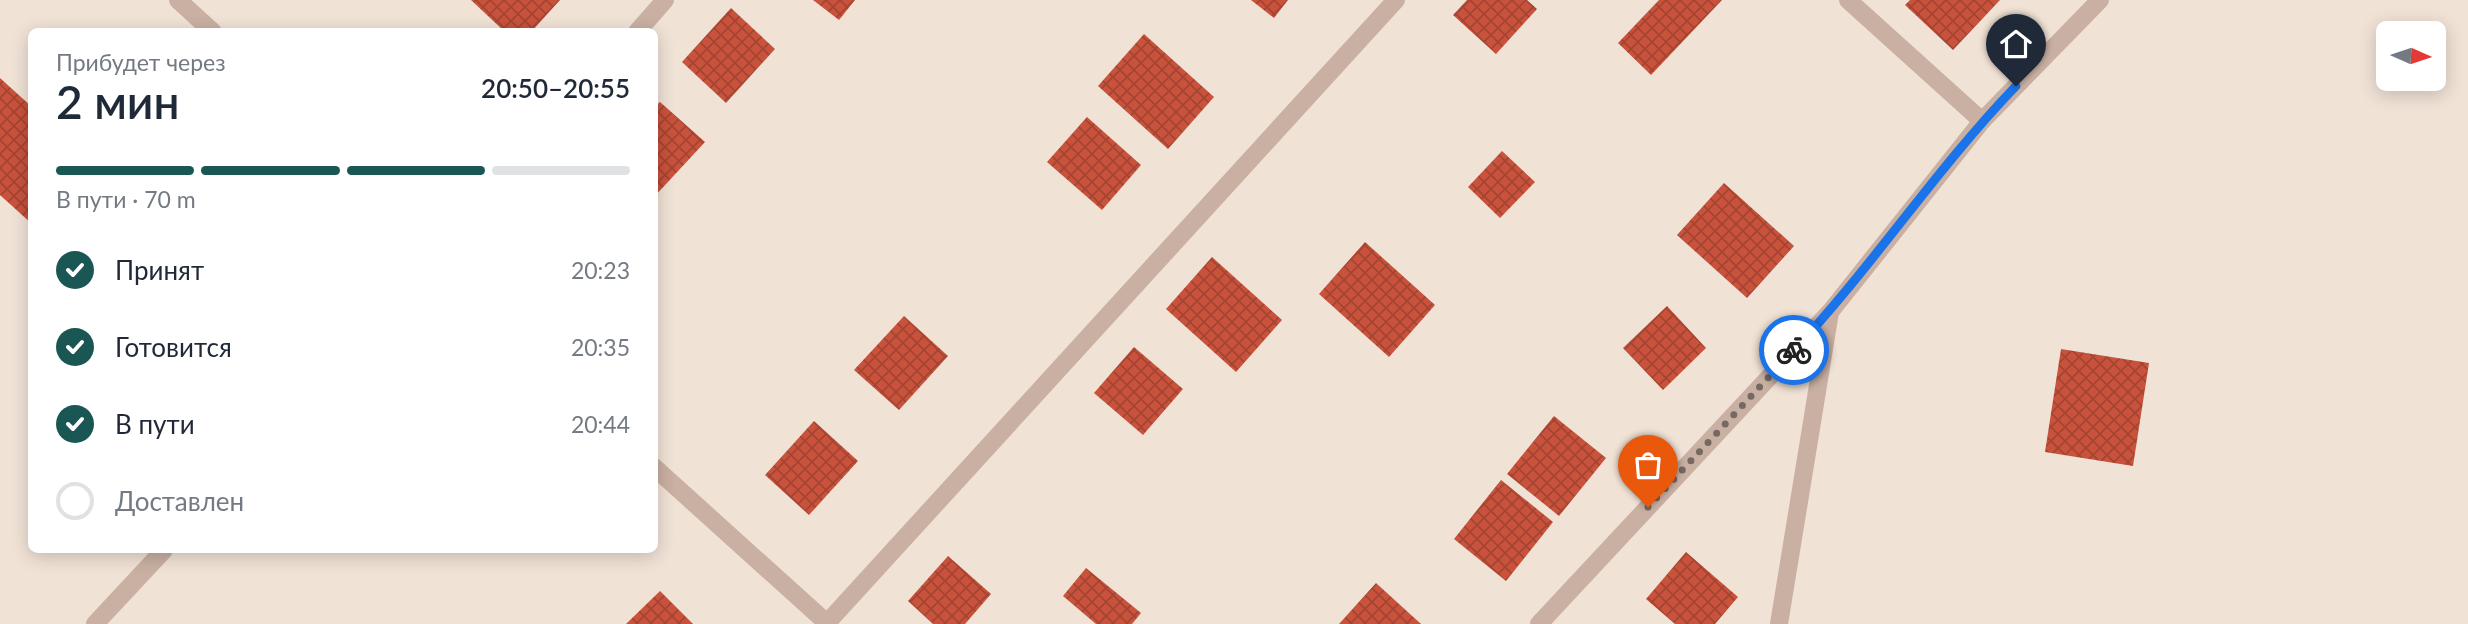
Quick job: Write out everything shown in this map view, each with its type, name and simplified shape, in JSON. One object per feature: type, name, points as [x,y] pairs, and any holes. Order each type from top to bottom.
[{"type":"street","points":[[178,0],[209,28]]},
{"type":"street","points":[[641,28],[666,0]]},
{"type":"street","points":[[658,471],[827,624],[1396,0]]},
{"type":"street","points":[[1848,0],[1982,121]]},
{"type":"street","points":[[1539,624],[1830,312],[1982,121],[2100,0]]},
{"type":"street","points":[[1779,624],[1830,312]]},
{"type":"street","points":[[95,624],[161,553]]},
{"type":"building","points":[[471,0],[560,0],[535,28],[501,28]]},
{"type":"building","points":[[813,0],[855,0],[839,20]]},
{"type":"building","points":[[1251,0],[1288,0],[1274,18]]},
{"type":"building","points":[[1467,0],[1527,0],[1537,9],[1496,54],[1453,15]]},
{"type":"building","points":[[1659,0],[1722,0],[1651,75],[1618,43]]},
{"type":"building","points":[[1910,0],[2000,0],[1953,50],[1905,5]]},
{"type":"building","points":[[731,8],[775,49],[726,103],[682,62]]},
{"type":"building","points":[[1144,34],[1214,97],[1168,149],[1098,86]]},
{"type":"building","points":[[0,78],[28,103],[28,220],[0,195]]},
{"type":"building","points":[[660,102],[705,142],[658,193]]},
{"type":"building","points":[[1087,117],[1141,165],[1102,210],[1047,162]]},
{"type":"building","points":[[1502,151],[1535,182],[1500,218],[1468,187]]},
{"type":"building","points":[[1724,183],[1794,246],[1747,298],[1677,235]]},
{"type":"building","points":[[1365,242],[1435,305],[1389,357],[1319,294]]},
{"type":"building","points":[[1212,257],[1282,320],[1236,372],[1166,309]]},
{"type":"building","points":[[1667,306],[1706,348],[1663,390],[1623,348]]},
{"type":"building","points":[[904,316],[948,356],[899,410],[854,370]]},
{"type":"building","points":[[1134,347],[1183,389],[1143,435],[1094,393]]},
{"type":"building","points":[[2061,349],[2149,363],[2133,466],[2045,452]]},
{"type":"building","points":[[1554,416],[1606,458],[1559,516],[1507,474]]},
{"type":"building","points":[[814,421],[858,461],[809,515],[765,475]]},
{"type":"building","points":[[1501,480],[1553,522],[1506,581],[1454,539]]},
{"type":"building","points":[[1686,552],[1738,597],[1715,624],[1675,624],[1646,599]]},
{"type":"building","points":[[948,556],[991,594],[965,624],[933,624],[908,601]]},
{"type":"building","points":[[1086,568],[1141,613],[1132,624],[1096,624],[1063,596]]},
{"type":"building","points":[[1376,583],[1421,624],[1339,624]]},
{"type":"building","points":[[660,591],[693,624],[626,624]]},
{"type":"way so far","points":[[1648,507],[1794,350]]},
{"type":"route","points":[[1794,350],[1830,312],[1982,121],[2016,86]]}]
